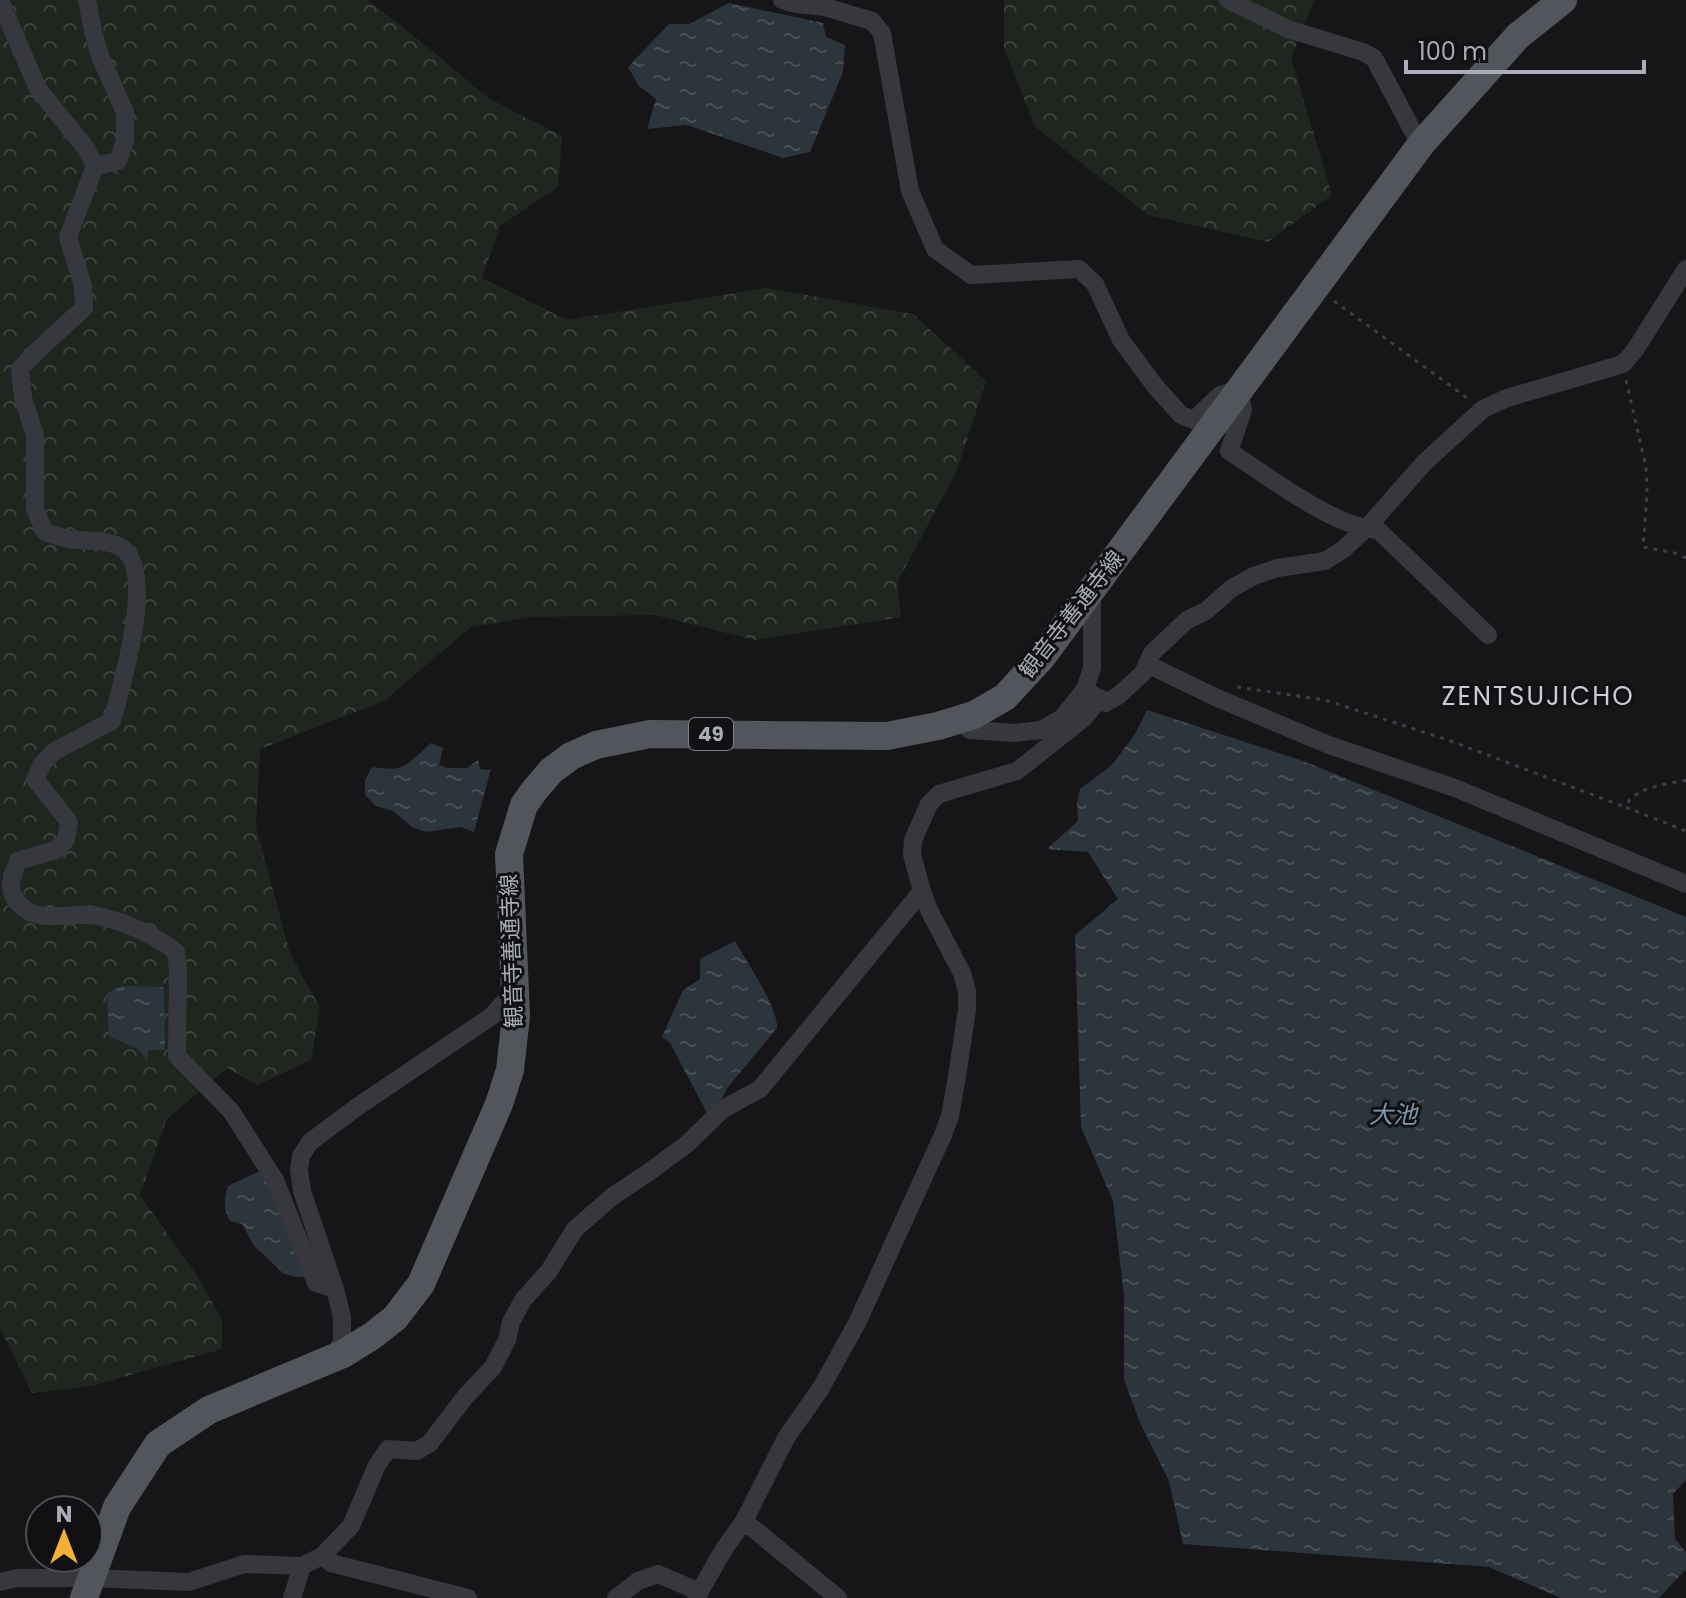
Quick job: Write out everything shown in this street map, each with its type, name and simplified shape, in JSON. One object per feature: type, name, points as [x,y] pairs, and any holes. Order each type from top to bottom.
[{"type":"main road","name":"観音寺善通寺線","points":[[87,1588],[117,1507],[158,1444],[209,1410],[334,1358],[372,1336],[395,1318],[421,1284],[499,1104],[510,1070],[516,1016],[509,854],[524,805],[551,771],[571,756],[596,745],[650,734],[887,736],[974,715],[1005,697],[1042,657],[1422,143],[1518,36],[1563,0]]},
{"type":"street","points":[[87,0],[100,56],[125,112],[125,141],[118,161],[95,166]]},
{"type":"street","points":[[782,0],[825,7],[872,21],[882,33],[910,191],[935,249],[971,275],[1079,269],[1095,284],[1121,340],[1181,415],[1194,420],[1220,395],[1239,389],[1243,410],[1229,451],[1324,512],[1365,529],[1378,530],[1488,635]]},
{"type":"street","points":[[1228,0],[1288,29],[1374,58],[1422,143]]},
{"type":"street","points":[[0,1],[38,89],[85,147],[95,166],[68,237],[83,286],[84,308],[20,369],[23,398],[35,435],[35,509],[45,532],[68,539],[105,542],[124,549],[133,563],[137,581],[136,618],[112,721],[53,752],[35,779],[69,822],[66,840],[55,850],[18,861],[10,881],[12,896],[33,915],[95,915],[108,918],[163,940],[176,952],[177,1056],[231,1111],[275,1180],[316,1283],[335,1289]]},
{"type":"street","points":[[1092,694],[1105,703],[1118,696],[1143,673],[1152,653],[1187,620],[1206,611],[1232,588],[1277,568],[1325,561],[1344,549],[1425,462],[1483,409],[1507,398],[1623,364],[1686,269]]},
{"type":"street","points":[[616,1598],[638,1581],[658,1574],[698,1595],[744,1521],[786,1438],[821,1388],[857,1323],[950,1116],[967,1010],[967,991],[962,973],[922,891],[912,855],[913,840],[929,804],[939,794],[1017,771],[1084,718],[1092,694],[1092,589]]},
{"type":"street","points":[[1147,664],[1215,697],[1329,745],[1455,788],[1686,884]]},
{"type":"street","points":[[958,720],[970,730],[1014,733],[1041,730],[1092,694]]},
{"type":"street","points":[[0,1582],[17,1578],[87,1588],[189,1582],[244,1564],[302,1566],[322,1556],[351,1526],[377,1465],[388,1449],[417,1451],[430,1443],[465,1397],[493,1367],[523,1300],[549,1271],[575,1229],[613,1196],[687,1144],[723,1109],[760,1089],[922,891]]},
{"type":"street","points":[[334,1358],[342,1341],[342,1317],[302,1191],[301,1156],[310,1142],[357,1107],[492,1016],[515,990]]},
{"type":"street","points":[[744,1521],[838,1598]]},
{"type":"street","points":[[322,1556],[331,1563],[468,1598]]},
{"type":"street","points":[[292,1598],[302,1566]]},
{"type":"path","points":[[1315,287],[1483,409]]},
{"type":"path","points":[[1623,364],[1646,467],[1643,547],[1686,558]]},
{"type":"path","points":[[1235,686],[1325,700],[1448,740],[1686,831]]},
{"type":"path","points":[[1625,807],[1642,791],[1686,780]]},
{"type":"green space","points":[[0,0],[368,0],[488,98],[562,136],[558,187],[500,226],[482,278],[567,320],[767,288],[913,314],[986,381],[957,470],[897,583],[901,617],[755,640],[654,615],[531,617],[471,627],[384,701],[260,749],[256,827],[290,953],[320,1008],[311,1060],[258,1085],[227,1068],[167,1119],[140,1195],[194,1271],[222,1319],[222,1349],[92,1386],[32,1393],[0,1329]]},
{"type":"green space","points":[[1004,0],[1314,0],[1291,58],[1332,195],[1268,242],[1148,215],[1035,127],[1004,48]]},
{"type":"water","points":[[729,3],[823,23],[826,37],[845,45],[843,72],[810,152],[783,158],[687,125],[647,129],[656,99],[639,86],[628,67],[669,24],[689,24]]},
{"type":"water","name":"大池","points":[[1147,710],[1303,761],[1686,917],[1686,1480],[1673,1494],[1675,1539],[1686,1552],[1686,1569],[1659,1598],[1561,1598],[1489,1567],[1183,1544],[1169,1481],[1140,1423],[1124,1379],[1124,1296],[1113,1201],[1081,1127],[1075,935],[1118,899],[1088,852],[1047,849],[1078,821],[1080,789],[1112,765],[1135,734]]},
{"type":"water","points":[[431,743],[443,748],[439,765],[467,768],[478,760],[480,769],[491,769],[474,832],[461,827],[426,832],[412,827],[393,811],[376,806],[365,795],[365,780],[372,767],[405,765]]},
{"type":"water","points":[[735,941],[767,997],[777,1028],[728,1087],[719,1104],[707,1113],[670,1043],[662,1037],[683,990],[700,979],[700,959]]},
{"type":"water","points":[[121,986],[164,987],[165,1050],[148,1050],[147,1060],[138,1049],[109,1036],[107,993]]},
{"type":"water","points":[[262,1170],[308,1277],[284,1274],[254,1246],[242,1224],[230,1221],[228,1217],[225,1204],[228,1186]]},
{"type":"district","name":"ZENTSUJICHO","points":[[1538,696]]}]
